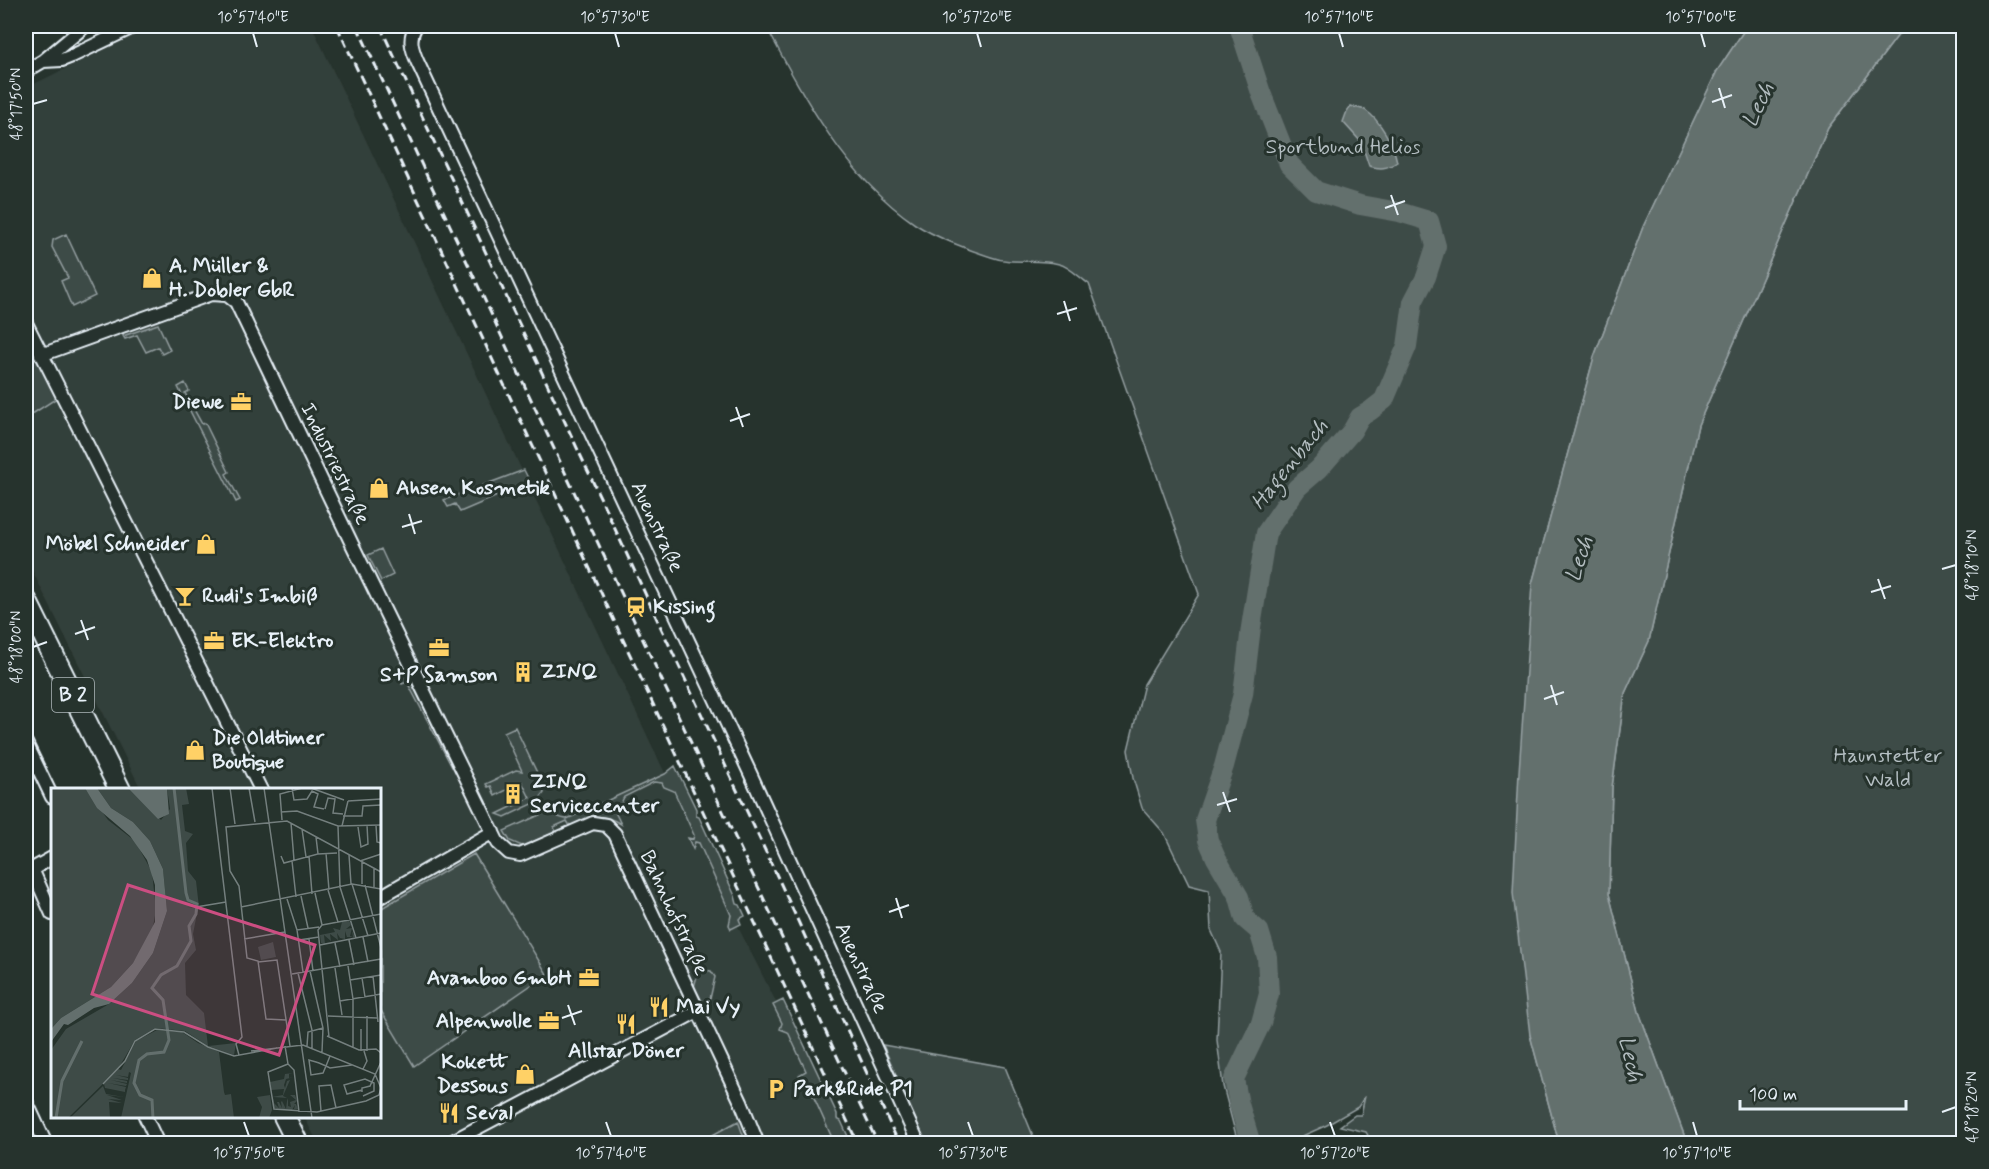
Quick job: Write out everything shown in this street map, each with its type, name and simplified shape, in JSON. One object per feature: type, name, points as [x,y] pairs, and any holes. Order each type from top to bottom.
[{"type":"main road","name":"B 2","points":[[26,600],[120,788]]},
{"type":"main road","points":[[285,1118],[298,1143]]},
{"type":"street","points":[[26,71],[43,61],[85,26]]},
{"type":"street","points":[[43,61],[62,60],[135,26]]},
{"type":"street","name":"Auenstraße","points":[[416,26],[412,31],[411,46],[417,61],[745,762],[919,1143]]},
{"type":"street","name":"Industriestraße","points":[[42,355],[211,294],[227,295],[236,302],[492,831]]},
{"type":"street","points":[[26,323],[260,788]]},
{"type":"street","points":[[26,743],[51,795]]},
{"type":"street","name":"Bahnhofstraße","points":[[492,831],[503,849],[514,855],[520,855],[593,823],[606,825],[615,834],[758,1143]]},
{"type":"street","points":[[381,896],[492,831]]},
{"type":"street","points":[[51,859],[29,871],[51,912]]},
{"type":"street","points":[[447,1143],[698,1011]]},
{"type":"street","points":[[26,1101],[46,1143]]},
{"type":"street","points":[[146,1118],[158,1143]]},
{"type":"shaded area","points":[[151,26],[312,26],[842,1143],[318,1143],[305,1118],[381,1118],[381,788],[141,788],[26,558],[26,88]]},
{"type":"green space","name":"Sportbund Helios","points":[[766,26],[1747,26],[1717,71],[1643,227],[1594,357],[1532,584],[1530,1035],[1559,1143],[1372,1143],[1366,1132],[1340,1126],[1355,1115],[1361,1115],[1365,1096],[1358,1107],[1327,1125],[1287,1143],[1238,1143],[1223,1086],[1217,1040],[1221,952],[1211,930],[1209,890],[1189,885],[1164,833],[1142,808],[1128,750],[1144,684],[1199,594],[1089,284],[1063,265],[1051,262],[999,259],[963,247],[923,229],[890,205],[848,160],[829,134]]},
{"type":"green space","name":"Haunstetter Wald","points":[[1905,26],[1963,26],[1963,1143],[1687,1143],[1639,1012],[1609,894],[1612,787],[1625,693],[1649,641],[1698,425],[1828,128]]},
{"type":"green space","points":[[66,234],[95,296],[72,307],[61,281],[68,278],[52,247],[53,240]]},
{"type":"green space","points":[[158,324],[170,350],[162,354],[158,347],[146,352],[137,335],[125,339],[123,336]]},
{"type":"green space","points":[[36,358],[57,398],[26,418],[26,365]]},
{"type":"green space","points":[[185,383],[189,391],[185,393],[202,424],[205,423],[229,472],[226,474],[240,500],[236,502],[178,387]]},
{"type":"green space","points":[[524,470],[530,482],[460,512],[455,504],[448,507],[444,500]]},
{"type":"green space","points":[[381,549],[393,575],[381,581],[368,555]]},
{"type":"green space","points":[[407,671],[452,767],[407,682],[402,684],[398,675]]},
{"type":"green space","points":[[515,727],[541,781],[544,793],[537,802],[505,817],[497,814],[530,798],[522,782],[495,796],[491,786],[488,787],[486,784],[516,770],[522,771],[504,732]]},
{"type":"green space","points":[[675,766],[737,904],[740,905],[745,916],[739,919],[741,924],[731,929],[729,925],[731,915],[699,843],[695,842],[693,849],[688,838],[693,839],[694,835],[674,791],[664,787],[662,783],[654,782],[624,797],[616,814],[621,824],[601,817],[590,818],[570,826],[567,821],[554,827],[556,832],[522,846],[510,841],[504,831],[546,812],[567,819],[665,774]]},
{"type":"green space","points":[[474,854],[547,974],[414,1066],[381,1011],[381,908]]},
{"type":"green space","points":[[704,970],[711,971],[715,977],[710,999],[706,1005],[694,987],[697,976]]},
{"type":"green space","points":[[783,1000],[837,1114],[837,1119],[841,1121],[851,1143],[827,1143],[833,1140],[805,1078],[801,1079],[799,1075],[806,1071],[788,1032],[780,1029],[782,1023],[773,1005]]},
{"type":"green space","points":[[883,1045],[1005,1067],[1036,1143],[926,1143]]},
{"type":"green space","points":[[738,1121],[746,1143],[698,1143]]},
{"type":"water","name":"Lech","points":[[1747,26],[1905,26],[1828,128],[1698,425],[1649,641],[1625,693],[1612,787],[1609,894],[1639,1012],[1687,1143],[1559,1143],[1530,1035],[1513,893],[1532,584],[1594,357],[1643,227],[1717,71]]},
{"type":"water","points":[[1351,106],[1371,114],[1381,126],[1390,141],[1397,162],[1383,168],[1369,166],[1361,142],[1343,122]]},
{"type":"waterway","name":"Hagenbach","points":[[1239,26],[1261,93],[1289,164],[1316,191],[1360,205],[1399,212],[1429,221],[1436,246],[1426,277],[1413,302],[1407,346],[1384,400],[1360,417],[1352,431],[1319,469],[1297,488],[1266,533],[1243,694],[1224,766],[1205,820],[1208,840],[1216,858],[1239,897],[1245,919],[1259,931],[1267,957],[1269,994],[1261,1023],[1234,1079],[1251,1144]]},
{"type":"railway","points":[[337,26],[858,1144]]},
{"type":"railway","points":[[357,26],[878,1144]]},
{"type":"railway","points":[[380,26],[792,908],[899,1144]]},
{"type":"place","name":"A. Müller & H. Dobler GbR","points":[[152,278]]},
{"type":"place","name":"Diewe","points":[[241,402]]},
{"type":"place","name":"Ahsen Kosmetik","points":[[379,488]]},
{"type":"place","name":"Möbel Schneider","points":[[206,544]]},
{"type":"place","name":"Rudi's Imbiß","points":[[185,596]]},
{"type":"place","name":"Kissing","points":[[636,607]]},
{"type":"place","name":"EK-Elektro","points":[[214,641]]},
{"type":"place","name":"S+P Samson","points":[[439,648]]},
{"type":"place","name":"ZINQ","points":[[523,672]]},
{"type":"place","name":"Die Oldtimer Boutique","points":[[195,750]]},
{"type":"place","name":"ZINQ Servicecenter","points":[[513,794]]},
{"type":"place","name":"Avamboo GmbH","points":[[589,978]]},
{"type":"place","name":"Mai Vy","points":[[659,1007]]},
{"type":"place","name":"Alpenwolle","points":[[549,1021]]},
{"type":"place","name":"Allstar Döner","points":[[626,1024]]},
{"type":"place","name":"Kokett Dessous","points":[[525,1074]]},
{"type":"place","name":"Park&Ride P1","points":[[776,1089]]},
{"type":"place","name":"Seval","points":[[449,1113]]}]
